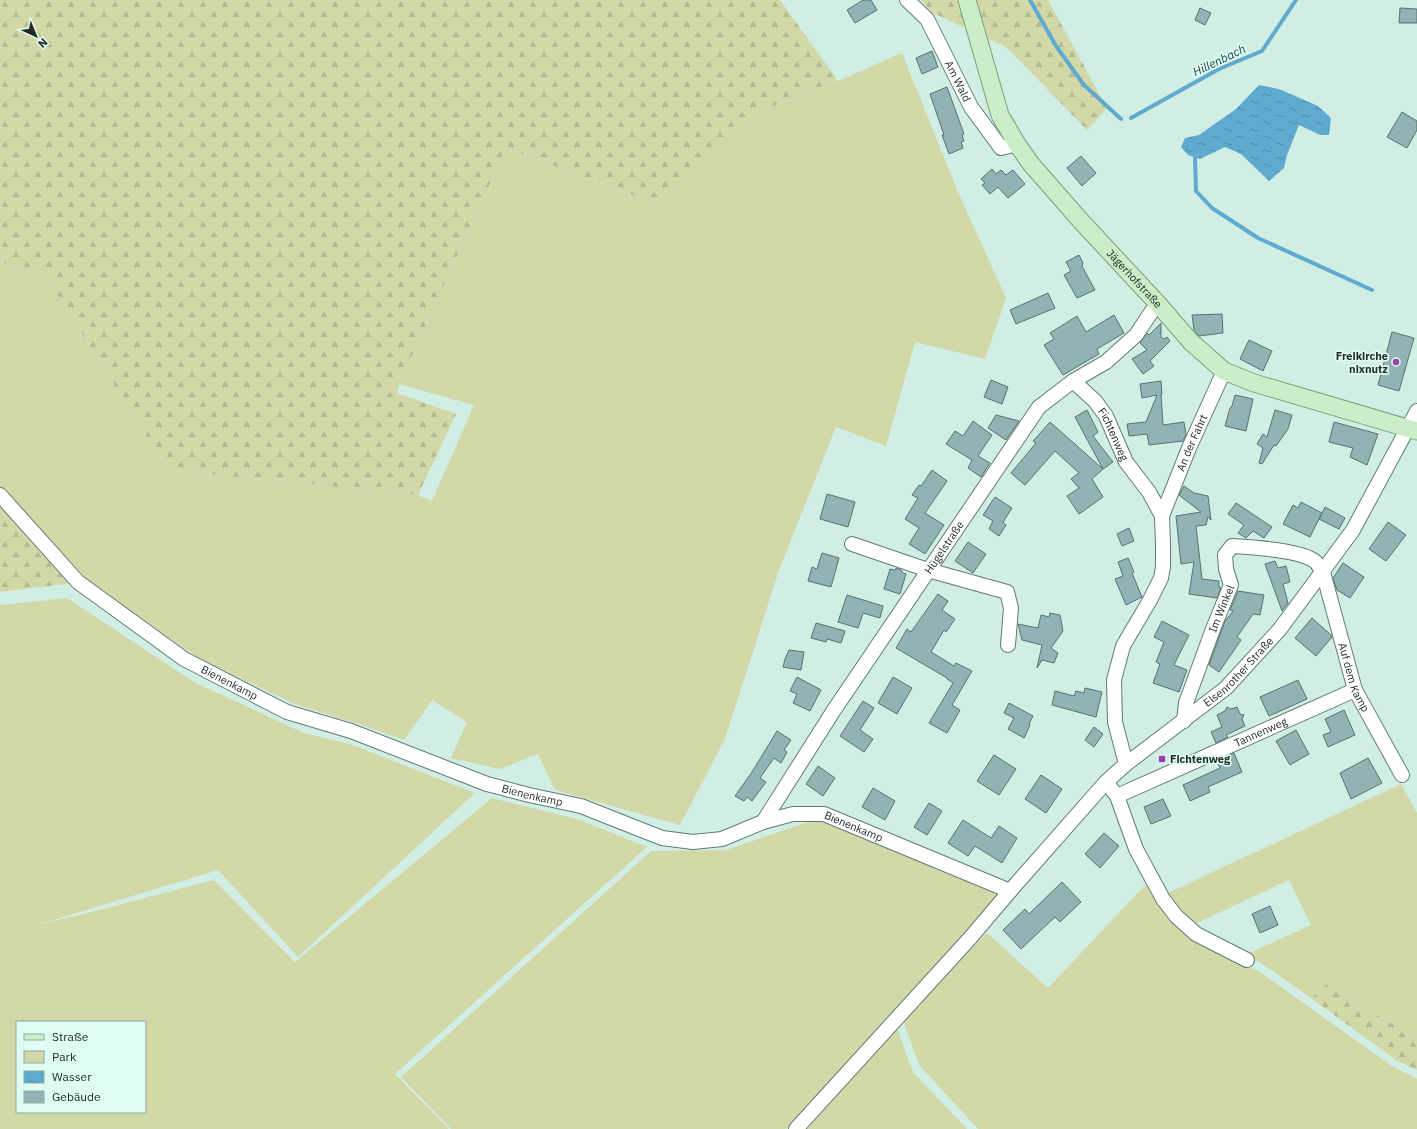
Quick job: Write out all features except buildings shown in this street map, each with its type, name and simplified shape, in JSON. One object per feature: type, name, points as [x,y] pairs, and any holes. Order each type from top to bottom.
[{"type":"main road","name":"Jägerhofstraße","points":[[970,4],[1000,115],[1017,144],[1031,164],[1080,220],[1159,305],[1191,342],[1224,371],[1254,383],[1412,430]]},
{"type":"street","name":"Am Wald","points":[[907,0],[927,19],[971,107],[1001,148],[1017,144]]},
{"type":"street","name":"Hügelstraße","points":[[763,822],[834,710],[1039,408],[1073,381],[1106,362],[1136,334],[1152,311],[1159,305]]},
{"type":"street","name":"An der Fahrt","points":[[1162,516],[1189,448],[1224,371]]},
{"type":"street","name":"Fichtenweg","points":[[1073,381],[1095,401],[1106,416],[1126,462],[1149,492],[1162,516],[1163,567],[1161,578],[1123,646],[1114,680],[1114,722],[1126,764]]},
{"type":"street","name":"Elsenrother Straße","points":[[796,1129],[966,943],[1106,782],[1126,764],[1226,688],[1280,629],[1353,530],[1412,430],[1417,411]]},
{"type":"street","name":"Bienenkamp","points":[[0,495],[78,582],[184,659],[287,712],[351,730],[487,784],[580,806],[662,838],[693,842],[722,839],[763,822],[793,814],[824,814],[1010,891]]},
{"type":"street","points":[[852,544],[928,570],[1008,592],[1011,608],[1008,645]]},
{"type":"street","name":"Im Winkel","points":[[1184,720],[1186,703],[1231,585],[1226,569],[1225,555],[1232,546],[1251,547],[1297,554],[1314,560],[1323,572]]},
{"type":"street","name":"Auf dem Kamp","points":[[1323,572],[1355,690],[1402,775]]},
{"type":"street","name":"Tannenweg","points":[[1118,796],[1355,690]]},
{"type":"street","points":[[1106,782],[1118,796],[1136,849],[1167,905],[1176,916],[1196,934],[1247,960]]},
{"type":"green space","points":[[0,0],[780,0],[838,81],[768,108],[657,204],[506,148],[399,384],[397,393],[456,414],[418,495],[168,470],[43,272],[0,262]]},
{"type":"green space","points":[[921,0],[1048,0],[1107,108],[1087,130],[1006,47],[933,13]]},
{"type":"green space","points":[[902,53],[958,192],[1006,298],[985,359],[915,342],[886,446],[836,427],[779,570],[725,739],[680,825],[555,790],[538,754],[500,769],[451,758],[467,722],[432,700],[404,740],[295,704],[202,660],[77,576],[0,489],[0,262],[43,272],[168,470],[418,495],[432,501],[474,405],[399,384],[506,148],[657,204],[768,108],[838,81]]},
{"type":"green space","points":[[0,501],[74,583],[0,592]]},
{"type":"green space","points":[[67,598],[194,682],[304,733],[350,744],[475,793],[298,957],[218,870],[37,925],[214,880],[295,962],[492,798],[577,819],[647,847],[395,1074],[449,1129],[0,1129],[0,605]]},
{"type":"green space","points":[[1401,784],[1417,813],[1417,1039],[1327,984],[1311,998],[1261,963],[1245,955],[1311,925],[1289,880],[1195,924],[1181,912],[1168,893]]},
{"type":"green space","points":[[823,820],[1006,892],[786,1129],[451,1129],[401,1077],[651,851],[726,850],[802,824]]},
{"type":"green space","points":[[1146,884],[1167,913],[1205,947],[1260,972],[1392,1066],[1417,1079],[1417,1129],[978,1129],[919,1065],[903,1020],[987,933],[1048,988]]},
{"type":"green space","points":[[1327,984],[1417,1039],[1417,1070],[1397,1061],[1311,998]]},
{"type":"green space","points":[[897,1028],[913,1072],[967,1129],[807,1129]]},
{"type":"water","points":[[1259,85],[1279,89],[1318,106],[1331,118],[1329,135],[1320,135],[1299,125],[1287,155],[1284,168],[1269,181],[1241,154],[1225,147],[1200,159],[1188,155],[1181,147],[1185,138],[1199,135],[1236,109]]},
{"type":"waterway","name":"Hillenbach","points":[[1030,0],[1056,46],[1084,85],[1121,119]]},
{"type":"waterway","name":"Hillenbach","points":[[1131,118],[1219,69],[1262,51],[1296,0]]},
{"type":"waterway","points":[[1195,158],[1196,191],[1212,208],[1258,238],[1372,290]]},
{"type":"place","name":"Freikirche nixnutz","points":[[1396,362]]},
{"type":"place","name":"Fichtenweg","points":[[1162,759]]}]
